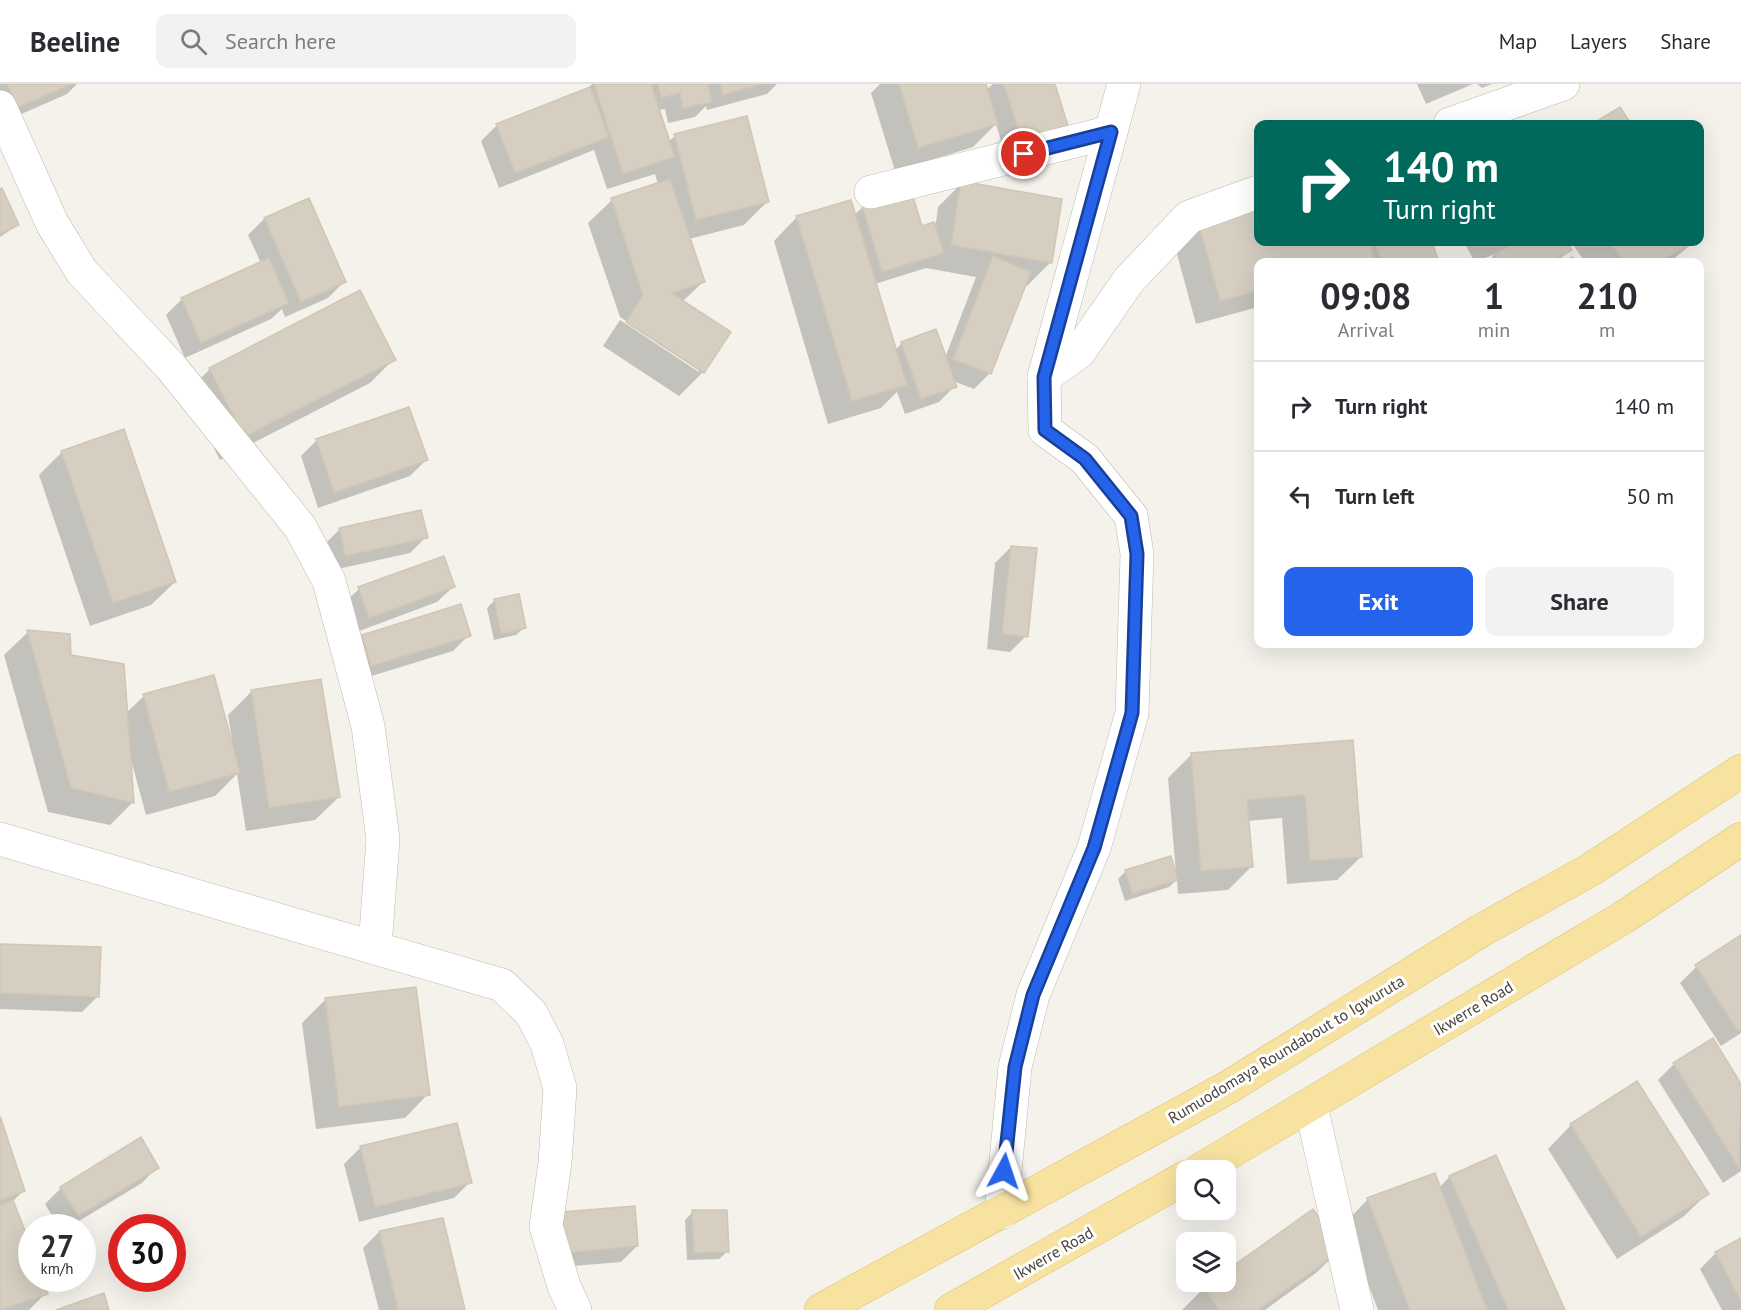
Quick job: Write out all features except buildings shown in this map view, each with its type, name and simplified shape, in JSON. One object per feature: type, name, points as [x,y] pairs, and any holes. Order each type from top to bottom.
[{"type":"main road","name":"Rumuodomaya Roundabout to Igwuruta","points":[[822,1310],[1227,1088],[1482,930],[1590,870],[1741,771]]},
{"type":"main road","name":"Ikwerre Road","points":[[1217,1160],[1624,917],[1741,839]]},
{"type":"main road","name":"Ikwerre Road","points":[[951,1310],[1176,1184]]},
{"type":"street","points":[[1001,1213],[1015,1067],[1033,995],[1094,848],[1132,713],[1137,554],[1131,516],[1085,459],[1045,430],[1044,377],[1124,84]]},
{"type":"street","points":[[1461,120],[1563,84]]},
{"type":"street","points":[[0,107],[52,223],[82,273],[171,368],[300,527],[329,581],[369,726],[383,839],[375,947]]},
{"type":"street","points":[[871,192],[1111,132]]},
{"type":"street","points":[[1044,377],[1079,352],[1129,280],[1189,217],[1254,193]]},
{"type":"street","points":[[0,839],[502,985],[531,1012],[547,1044],[560,1088],[555,1163],[546,1227],[564,1286],[575,1310]]},
{"type":"street","points":[[1311,1106],[1357,1310]]},
{"type":"route","points":[[1004,1171],[1015,1067],[1033,995],[1094,848],[1132,713],[1137,554],[1131,516],[1085,459],[1045,430],[1044,377],[1111,132],[1024,154]]}]
